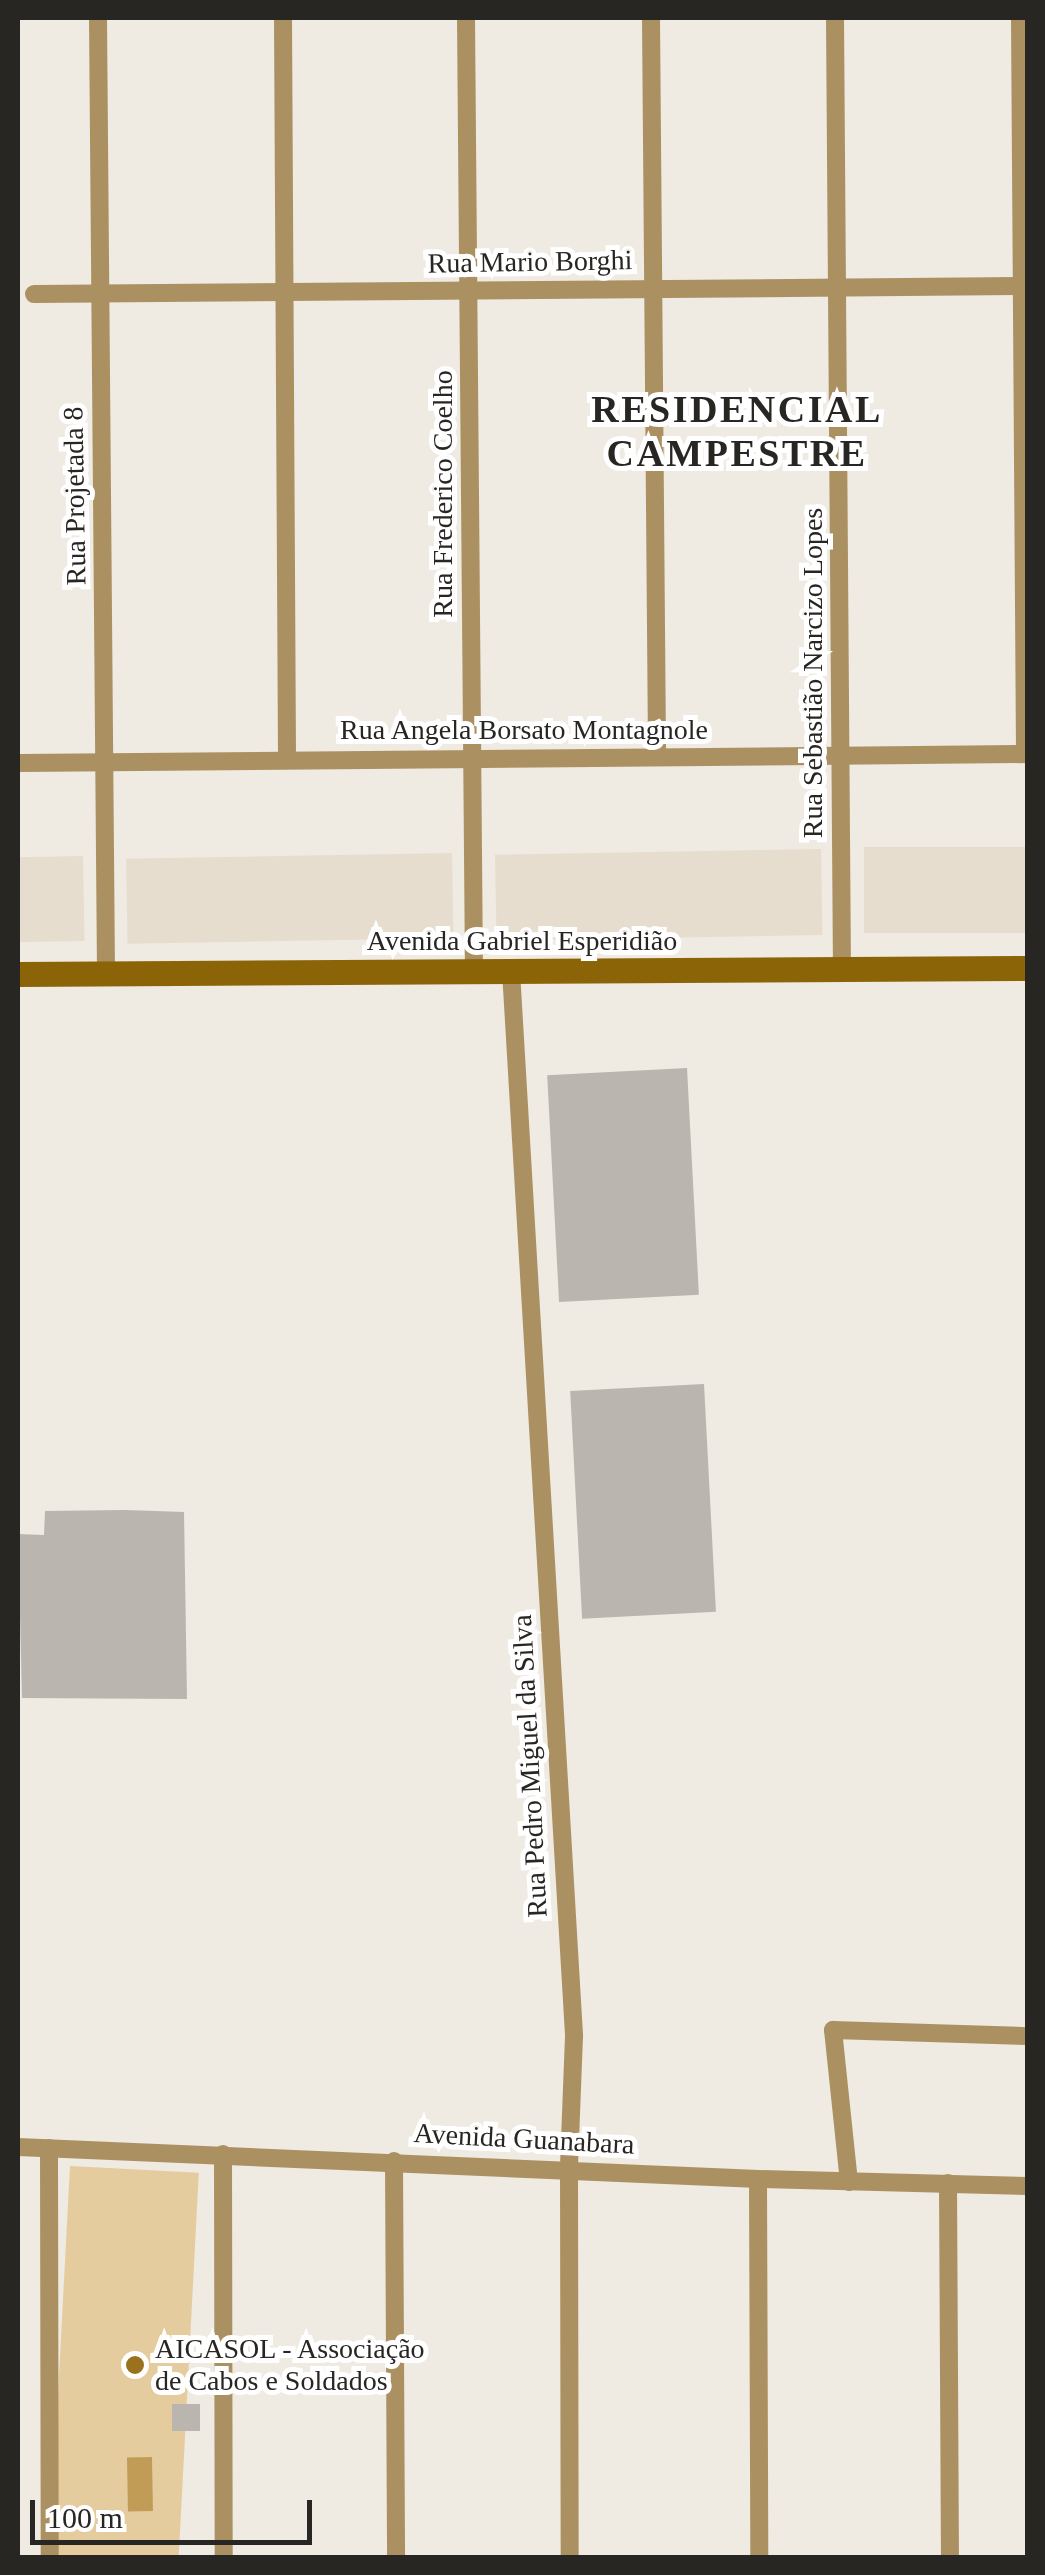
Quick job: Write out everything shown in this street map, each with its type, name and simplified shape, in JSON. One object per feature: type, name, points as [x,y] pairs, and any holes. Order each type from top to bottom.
[{"type":"main road","name":"Avenida Gabriel Esperidião","points":[[18,974],[1028,968]]},
{"type":"street","name":"Rua Projetada 8","points":[[98,18],[106,974]]},
{"type":"street","points":[[282,18],[288,759]]},
{"type":"street","name":"Rua Frederico Coelho","points":[[466,18],[474,971]]},
{"type":"street","points":[[651,18],[656,756]]},
{"type":"street","name":"Rua Sebastião Narcizo Lopes","points":[[835,18],[842,969]]},
{"type":"street","points":[[1020,18],[1026,754]]},
{"type":"street","name":"Rua Mario Borghi","points":[[34,294],[1025,286]]},
{"type":"street","name":"Rua Angela Borsato Montagnole","points":[[20,762],[1026,754]]},
{"type":"street","name":"Rua Pedro Miguel da Silva","points":[[510,971],[574,2036],[569,2168],[570,2558]]},
{"type":"street","points":[[849,2182],[833,2030],[1028,2036]]},
{"type":"street","name":"Avenida Guanabara","points":[[18,2146],[758,2179],[1028,2186]]},
{"type":"street","points":[[49,2148],[50,2558]]},
{"type":"street","points":[[223,2154],[224,2558]]},
{"type":"street","points":[[394,2161],[396,2558]]},
{"type":"street","points":[[758,2179],[760,2558]]},
{"type":"street","points":[[948,2183],[950,2558]]},
{"type":"shaded area","points":[[864,847],[1027,847],[1027,933],[864,933]]},
{"type":"shaded area","points":[[821,849],[823,935],[497,941],[495,855]]},
{"type":"shaded area","points":[[452,853],[453,938],[128,944],[126,859]]},
{"type":"shaded area","points":[[83,856],[84,941],[19,942],[18,857]]},
{"type":"shaded area","name":"AICASOL - Associação de Cabos e Soldados","points":[[70,2166],[199,2173],[179,2558],[50,2556]]},
{"type":"shaded area","points":[[127,2457],[152,2457],[153,2511],[128,2511]]},
{"type":"building","points":[[687,1068],[699,1295],[559,1302],[547,1075]]},
{"type":"building","points":[[704,1384],[716,1612],[582,1619],[570,1391]]},
{"type":"building","points":[[45,1511],[184,1512],[187,1699],[22,1698],[18,1534],[44,1535]]},
{"type":"building","points":[[172,2404],[200,2404],[200,2431],[172,2431]]},
{"type":"place","name":"AICASOL - Associação de Cabos e Soldados","points":[[135,2365]]},
{"type":"district","name":"RESIDENCIAL CAMPESTRE","points":[[737,432]]}]
